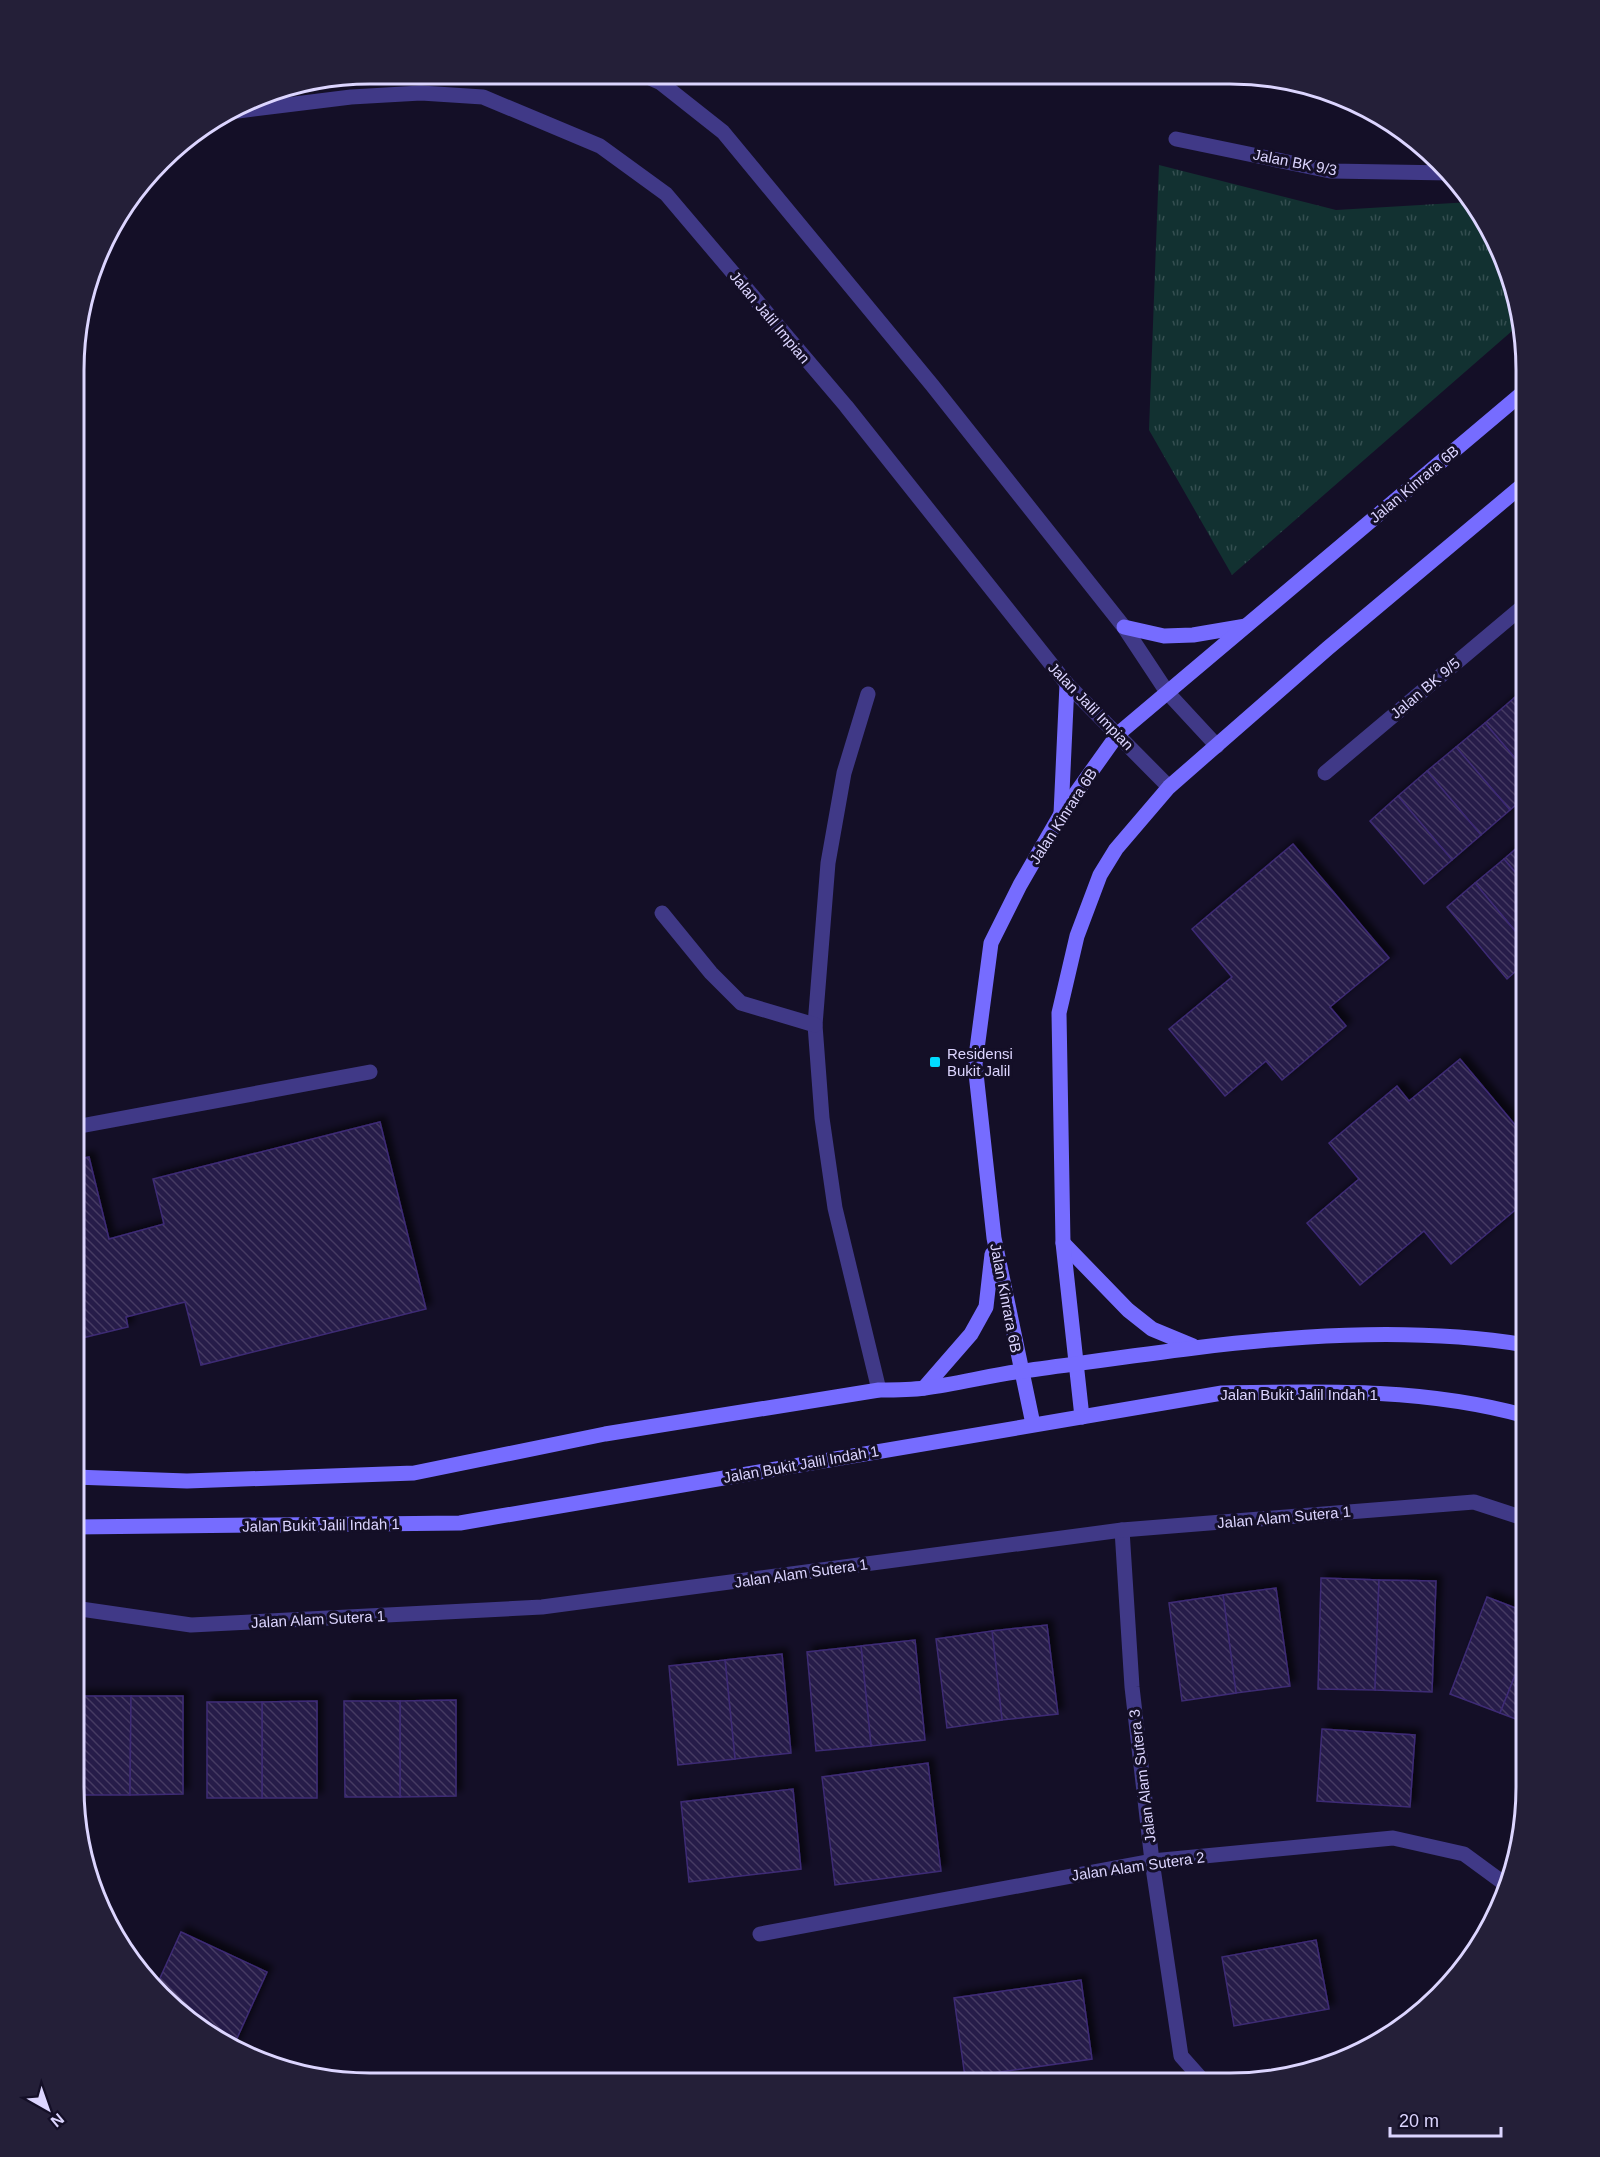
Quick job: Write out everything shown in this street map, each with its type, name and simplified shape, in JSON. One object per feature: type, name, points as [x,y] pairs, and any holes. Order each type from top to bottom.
[{"type":"street","points":[[662,84],[723,132],[932,385],[1124,627],[1167,692],[1217,746]]},
{"type":"street","name":"Jalan Jalil Impian","points":[[255,109],[351,97],[421,93],[483,97],[600,146],[666,194],[846,406],[1067,684],[1169,787]]},
{"type":"street","name":"Jalan BK 9/3","points":[[1176,139],[1330,171],[1436,173]]},
{"type":"street","name":"Jalan Kinrara 6B","points":[[1033,1424],[1020,1371],[994,1238],[975,1064],[991,944],[1061,814],[1118,734],[1516,399]]},
{"type":"street","points":[[1082,1417],[1063,1243],[1059,1013],[1066,970],[1100,875],[1116,849],[1169,787],[1328,648],[1516,490]]},
{"type":"street","name":"Jalan BK 9/5","points":[[1324,773],[1516,612]]},
{"type":"street","points":[[1124,627],[1164,636],[1193,635],[1246,626]]},
{"type":"street","points":[[1061,814],[1067,684]]},
{"type":"street","points":[[868,694],[844,773],[828,863],[815,1025],[822,1118],[835,1208],[879,1390]]},
{"type":"street","points":[[662,913],[711,973],[741,1003],[815,1025]]},
{"type":"street","points":[[84,1125],[370,1072]]},
{"type":"street","points":[[924,1388],[971,1334],[986,1307],[994,1238]]},
{"type":"street","points":[[1063,1243],[1128,1310],[1152,1329],[1194,1346]]},
{"type":"street","points":[[84,1477],[187,1481],[414,1473],[605,1434],[879,1390],[924,1388],[1020,1371],[1194,1346],[1358,1336],[1470,1336],[1516,1343]]},
{"type":"street","name":"Jalan Bukit Jalil Indah 1","points":[[84,1527],[460,1523],[1222,1393],[1350,1390],[1425,1396],[1516,1414]]},
{"type":"street","name":"Jalan Alam Sutera 1","points":[[84,1609],[191,1625],[542,1607],[1122,1530],[1474,1502],[1516,1516]]},
{"type":"street","name":"Jalan Alam Sutera 3","points":[[1122,1530],[1132,1687],[1152,1861],[1181,2056],[1195,2073]]},
{"type":"street","name":"Jalan Alam Sutera 2","points":[[759,1934],[1152,1861],[1393,1838],[1464,1854],[1500,1881]]},
{"type":"green space","points":[[1159,165],[1336,210],[1462,203],[1468,211],[1478,227],[1501,278],[1513,330],[1232,575],[1149,430]]},
{"type":"building","points":[[1514,698],[1516,700],[1516,759],[1485,723]]},
{"type":"building","points":[[1485,723],[1516,759],[1516,805],[1510,810],[1456,747]]},
{"type":"building","points":[[1456,747],[1510,810],[1481,835],[1427,771]]},
{"type":"building","points":[[1427,771],[1481,835],[1452,860],[1398,796]]},
{"type":"building","points":[[1398,796],[1452,860],[1424,884],[1370,821]]},
{"type":"building","points":[[1293,844],[1389,958],[1330,1007],[1346,1026],[1282,1080],[1266,1061],[1225,1096],[1169,1029],[1232,977],[1192,929]]},
{"type":"building","points":[[1516,849],[1516,873],[1504,859]]},
{"type":"building","points":[[1504,859],[1516,873],[1516,932],[1475,883]]},
{"type":"building","points":[[1475,883],[1516,932],[1516,971],[1507,979],[1447,907]]},
{"type":"building","points":[[1460,1059],[1516,1126],[1516,1209],[1451,1264],[1424,1231],[1360,1285],[1307,1223],[1359,1179],[1329,1143],[1397,1086],[1409,1101]]},
{"type":"building","points":[[380,1122],[426,1309],[201,1365],[185,1302],[126,1317],[128,1327],[84,1338],[84,1158],[89,1157],[109,1239],[164,1224],[153,1179]]},
{"type":"building","points":[[1321,1578],[1379,1580],[1375,1690],[1318,1689]]},
{"type":"building","points":[[1379,1580],[1436,1581],[1432,1692],[1375,1690]]},
{"type":"building","points":[[1276,1588],[1290,1686],[1236,1693],[1223,1595]]},
{"type":"building","points":[[1223,1595],[1236,1693],[1182,1701],[1169,1603]]},
{"type":"building","points":[[1487,1597],[1516,1608],[1516,1673],[1500,1713],[1450,1694]]},
{"type":"building","points":[[1047,1625],[1058,1714],[1002,1720],[992,1631]]},
{"type":"building","points":[[992,1631],[1002,1720],[947,1728],[936,1639]]},
{"type":"building","points":[[915,1640],[925,1740],[871,1746],[861,1646]]},
{"type":"building","points":[[861,1646],[871,1746],[816,1751],[807,1652]]},
{"type":"building","points":[[782,1654],[791,1753],[735,1759],[725,1660]]},
{"type":"building","points":[[725,1660],[735,1759],[678,1765],[669,1666]]},
{"type":"building","points":[[1516,1673],[1516,1719],[1500,1713]]},
{"type":"building","points":[[84,1696],[131,1696],[130,1795],[84,1795]]},
{"type":"building","points":[[131,1696],[183,1696],[183,1794],[130,1795]]},
{"type":"building","points":[[456,1700],[456,1796],[400,1797],[400,1701]]},
{"type":"building","points":[[317,1701],[317,1798],[262,1798],[262,1702]]},
{"type":"building","points":[[344,1701],[400,1701],[400,1797],[345,1797]]},
{"type":"building","points":[[207,1702],[262,1702],[262,1798],[207,1798]]},
{"type":"building","points":[[1322,1729],[1415,1735],[1410,1807],[1317,1801]]},
{"type":"building","points":[[928,1763],[941,1871],[835,1885],[822,1777]]},
{"type":"building","points":[[793,1789],[801,1869],[689,1882],[681,1802]]},
{"type":"building","points":[[181,1932],[267,1972],[236,2039],[196,2014],[159,1980]]},
{"type":"building","points":[[1316,1940],[1329,2009],[1234,2026],[1222,1957]]},
{"type":"building","points":[[1081,1980],[1092,2059],[993,2073],[964,2073],[954,1998]]},
{"type":"place","name":"Residensi Bukit Jalil","points":[[935,1062]]}]
